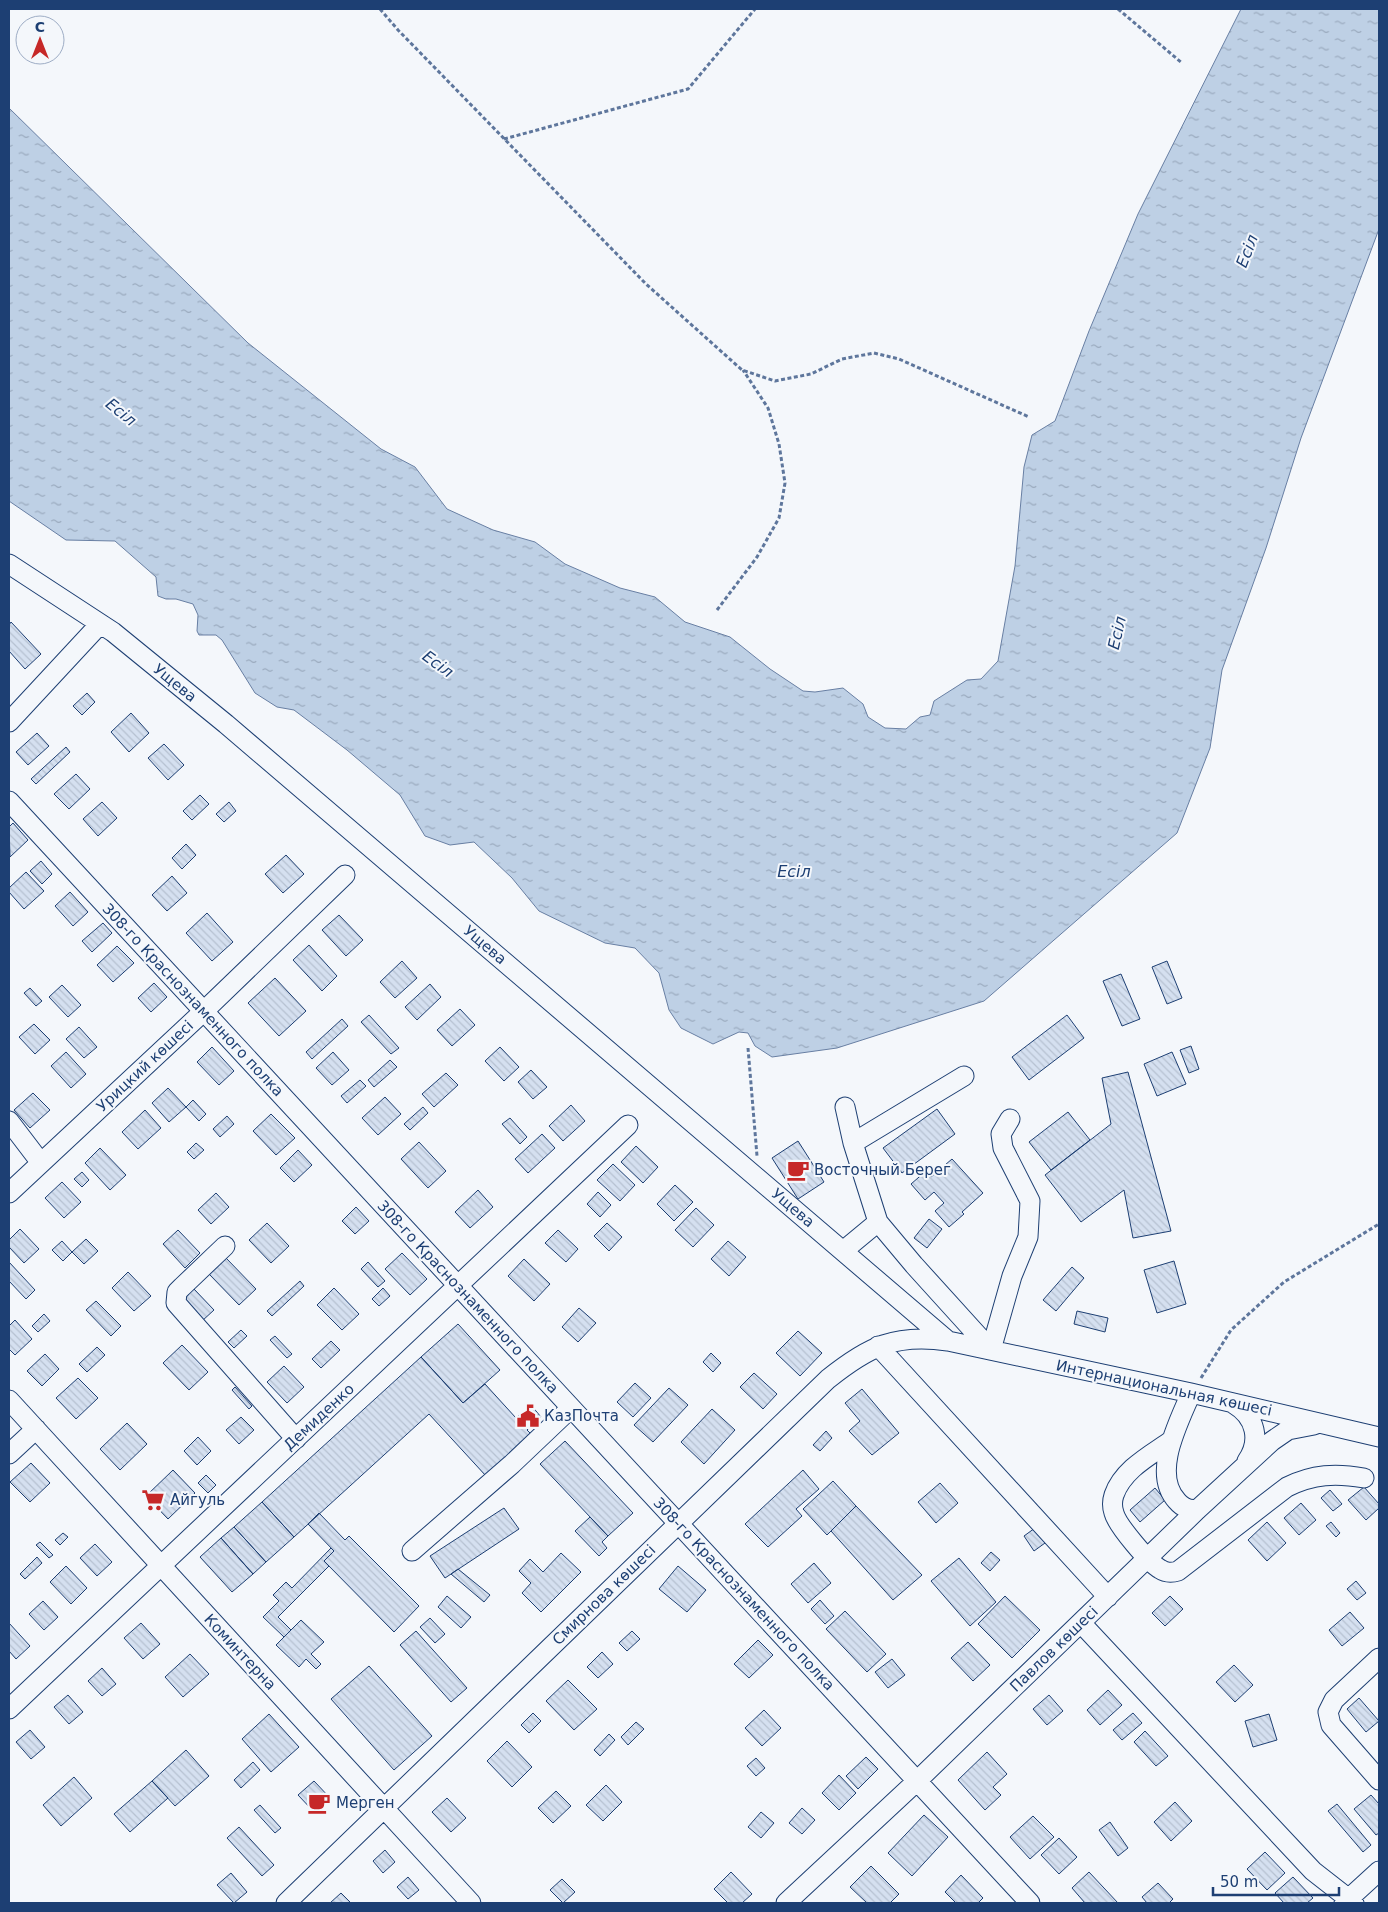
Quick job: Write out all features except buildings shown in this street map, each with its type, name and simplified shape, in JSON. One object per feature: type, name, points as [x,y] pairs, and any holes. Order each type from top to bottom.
[{"type":"street","name":"Ущева","points":[[9,564],[100,624],[226,724],[948,1341]]},
{"type":"street","points":[[9,722],[100,624]]},
{"type":"street","name":"308-го Краснознаменного полка","points":[[9,801],[1030,1903]]},
{"type":"street","name":"Урицкий көшесі","points":[[9,1193],[204,1011],[345,875]]},
{"type":"street","points":[[853,1142],[964,1076]]},
{"type":"street","points":[[845,1107],[853,1142],[878,1222],[991,1350]]},
{"type":"street","points":[[991,1350],[1012,1276],[1028,1237],[1030,1201],[1003,1148],[1001,1134],[1010,1119]]},
{"type":"street","points":[[9,1121],[41,1163]]},
{"type":"street","name":"Демиденко","points":[[9,1709],[628,1125]]},
{"type":"street","points":[[843,1251],[878,1222]]},
{"type":"street","points":[[225,1246],[182,1287],[178,1292],[176,1303],[296,1439]]},
{"type":"street","name":"Смирнова көшесі","points":[[286,1903],[828,1379],[851,1361],[878,1346],[910,1339],[930,1338],[948,1341]]},
{"type":"street","name":"Интернациональная көшесі","points":[[948,1341],[1191,1393],[1379,1437]]},
{"type":"street","points":[[878,1346],[1108,1597]]},
{"type":"street","points":[[1191,1393],[1172,1440],[1167,1459],[1167,1475],[1170,1490],[1181,1506],[1190,1510],[1198,1510]]},
{"type":"street","name":"Коминтерна","points":[[9,1400],[471,1903]]},
{"type":"street","points":[[1232,1403],[1251,1420],[1255,1434],[1254,1450],[1240,1470]]},
{"type":"street","points":[[412,1551],[512,1464],[571,1408]]},
{"type":"street","name":"Павлов көшесі","points":[[786,1903],[1240,1470],[1280,1435],[1288,1430],[1313,1425],[1336,1426]]},
{"type":"street","points":[[9,1454],[36,1429]]},
{"type":"street","points":[[1172,1440],[1127,1472],[1117,1487],[1113,1500],[1113,1512],[1120,1526],[1158,1568],[1167,1572],[1174,1572],[1287,1487],[1295,1483],[1310,1478],[1330,1475],[1364,1478]]},
{"type":"street","points":[[1081,1623],[1313,1870],[1350,1902],[1379,1870]]},
{"type":"street","points":[[1379,1658],[1334,1700],[1328,1712],[1331,1725],[1379,1780]]},
{"type":"path","points":[[380,9],[503,139],[646,284],[742,370],[768,408],[779,444],[785,483],[779,518],[758,557],[717,610]]},
{"type":"path","points":[[503,139],[688,89],[755,9]]},
{"type":"path","points":[[1118,9],[1182,63]]},
{"type":"path","points":[[742,370],[774,380],[811,374],[842,359],[874,353],[899,360],[1028,417]]},
{"type":"path","points":[[748,1048],[759,1179]]},
{"type":"path","points":[[1191,1393],[1231,1330],[1284,1282],[1379,1224]]},
{"type":"water","name":"Есіл","points":[[1241,9],[1379,9],[1379,229],[1301,438],[1266,548],[1222,670],[1210,748],[1177,833],[984,1001],[837,1048],[772,1057],[755,1046],[748,1033],[739,1032],[713,1044],[681,1028],[669,1010],[659,973],[635,948],[605,943],[539,911],[512,878],[474,842],[450,845],[425,836],[400,795],[347,750],[294,710],[277,707],[255,693],[222,640],[216,635],[199,635],[197,631],[198,615],[193,604],[158,596],[156,577],[115,541],[66,540],[9,501],[9,108],[248,343],[381,449],[415,467],[447,509],[493,530],[535,542],[565,564],[620,588],[655,597],[685,622],[730,637],[770,669],[803,691],[815,692],[843,688],[863,704],[868,717],[885,728],[906,729],[920,717],[930,715],[934,701],[967,680],[981,679],[998,661],[1015,566],[1024,467],[1032,435],[1055,421],[1089,331],[1138,214]]},
{"type":"place","name":"Восточный Берег","points":[[798,1170]]},
{"type":"place","name":"КазПочта","points":[[528,1416]]},
{"type":"place","name":"Айгуль","points":[[153,1500]]},
{"type":"place","name":"Мерген","points":[[319,1803]]}]
